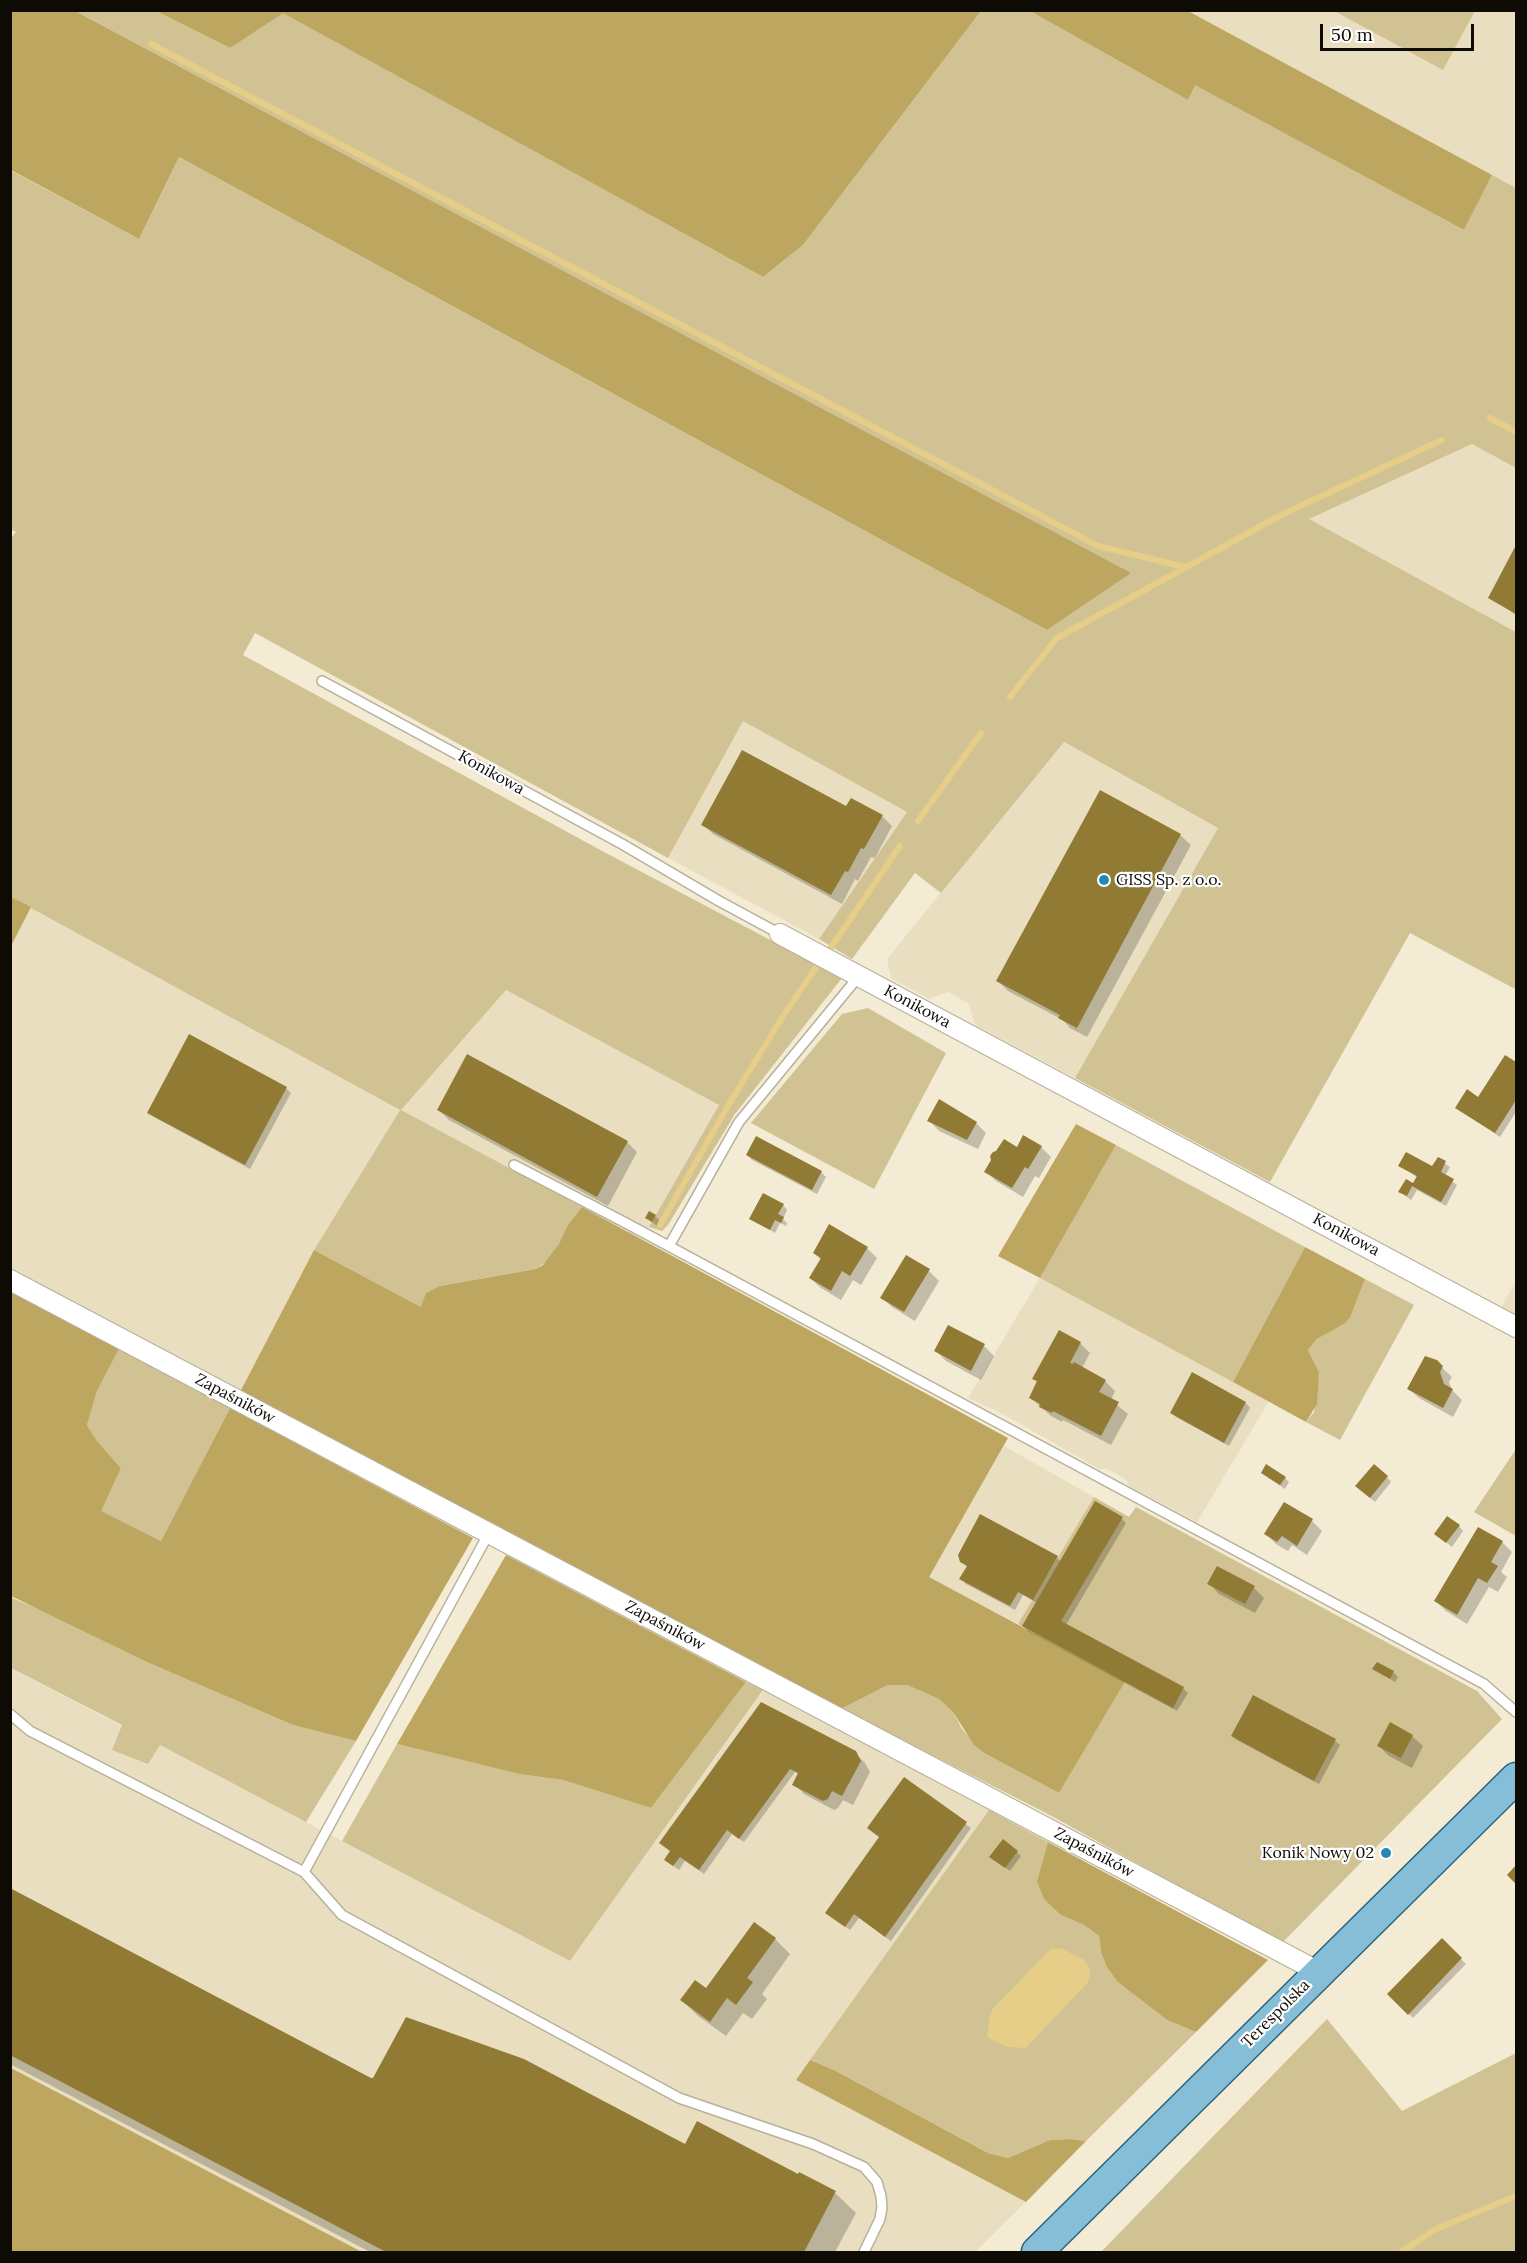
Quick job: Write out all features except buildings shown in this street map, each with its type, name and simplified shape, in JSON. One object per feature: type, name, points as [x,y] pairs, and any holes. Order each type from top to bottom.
[{"type":"main road","name":"Terespolska","points":[[1037,2253],[1516,1778]]},
{"type":"street","name":"Konikowa","points":[[780,934],[1516,1327]]},
{"type":"street","name":"Zapaśników","points":[[10,1280],[1319,1972]]},
{"type":"lane","name":"Konikowa","points":[[322,681],[622,844],[719,902],[780,934]]},
{"type":"lane","points":[[669,1246],[739,1122],[859,976]]},
{"type":"lane","points":[[514,1165],[1484,1684],[1516,1712]]},
{"type":"lane","points":[[304,1872],[489,1533]]},
{"type":"lane","points":[[10,1714],[30,1731],[304,1872],[342,1915],[679,2098],[813,2144],[864,2167],[877,2182],[882,2207],[880,2219],[864,2253]]},
{"type":"shaded area","points":[[10,11],[75,11],[1131,573],[1047,630],[179,157],[139,239],[11,170]]},
{"type":"shaded area","points":[[75,11],[156,11],[230,48],[282,12],[763,277],[803,245],[981,11],[1030,11],[1188,100],[1194,84],[1464,230],[1492,175],[1516,188],[1516,468],[1472,444],[1309,519],[1516,632],[1515,989],[1410,933],[1270,1182],[1075,1078],[1218,828],[1064,742],[941,893],[915,873],[852,959],[819,939],[907,812],[743,721],[668,858],[255,633],[243,655],[604,852],[842,978],[735,1114],[668,1225],[662,1231],[649,1227],[719,1105],[506,990],[401,1110],[582,1207],[551,1258],[536,1269],[440,1286],[421,1307],[314,1250],[400,1110],[11,897],[10,539],[16,532],[10,529],[10,170],[139,239],[179,157],[1047,630],[1130,573]]},
{"type":"shaded area","points":[[156,11],[981,11],[803,245],[763,277],[283,13],[230,48]]},
{"type":"shaded area","points":[[1030,11],[1188,11],[1492,175],[1464,230],[1195,85],[1188,100]]},
{"type":"shaded area","points":[[1188,11],[1334,11],[1443,69],[1475,11],[1516,11],[1516,188]]},
{"type":"shaded area","points":[[1334,11],[1475,11],[1443,70]]},
{"type":"shaded area","points":[[1472,444],[1516,468],[1516,632],[1308,519]]},
{"type":"shaded area","points":[[742,720],[907,812],[819,939],[668,858]]},
{"type":"shaded area","points":[[1063,742],[1218,828],[1075,1078],[975,1025],[969,1004],[948,992],[929,999],[891,978],[887,959]]},
{"type":"shaded area","points":[[11,897],[31,907],[11,946]]},
{"type":"shaded area","points":[[31,907],[400,1110],[314,1250],[240,1392],[11,1271],[10,946]]},
{"type":"shaded area","points":[[506,990],[720,1105],[642,1239],[400,1110]]},
{"type":"shaded area","points":[[868,1008],[946,1053],[874,1189],[751,1123],[842,1014]]},
{"type":"shaded area","points":[[1076,1124],[1116,1145],[1040,1278],[998,1256]]},
{"type":"shaded area","points":[[1116,1145],[1305,1247],[1233,1382],[1040,1278]]},
{"type":"shaded area","points":[[582,1207],[1008,1438],[929,1577],[1125,1682],[1059,1793],[984,1753],[974,1745],[953,1712],[939,1699],[907,1685],[888,1685],[841,1709],[240,1392],[314,1250],[421,1307],[426,1293],[440,1286],[536,1269],[543,1265]]},
{"type":"shaded area","points":[[1305,1247],[1365,1279],[1350,1318],[1344,1324],[1317,1339],[1308,1350],[1319,1372],[1317,1404],[1306,1422],[1233,1382]]},
{"type":"shaded area","points":[[1040,1278],[1269,1401],[1197,1522],[1129,1486],[1126,1480],[1117,1474],[1105,1468],[1101,1470],[1003,1414],[968,1398]]},
{"type":"shaded area","points":[[1365,1279],[1414,1305],[1340,1440],[1306,1422],[1314,1412],[1319,1372],[1308,1350],[1317,1339],[1344,1324],[1350,1318]]},
{"type":"shaded area","points":[[1516,1281],[1516,1316],[1501,1308]]},
{"type":"shaded area","points":[[11,1292],[119,1349],[97,1391],[87,1425],[97,1441],[121,1468],[101,1511],[161,1541],[230,1408],[473,1538],[356,1741],[293,1725],[149,1663],[11,1596]]},
{"type":"shaded area","points":[[119,1349],[230,1408],[161,1541],[100,1511],[121,1468],[97,1441],[87,1425],[97,1391]]},
{"type":"shaded area","points":[[1004,1446],[1094,1497],[1018,1624],[928,1577]]},
{"type":"shaded area","points":[[1516,1449],[1516,1536],[1474,1512]]},
{"type":"shaded area","points":[[1094,1497],[1129,1517],[1136,1507],[1477,1691],[1502,1719],[1282,1943],[1046,1813],[841,1709],[888,1685],[907,1685],[939,1699],[953,1712],[962,1729],[984,1753],[1059,1793],[1125,1682],[1018,1624]]},
{"type":"shaded area","points":[[506,1555],[746,1682],[651,1808],[563,1780],[519,1774],[397,1744]]},
{"type":"shaded area","points":[[10,1597],[149,1663],[293,1725],[356,1741],[306,1822],[160,1745],[148,1764],[112,1750],[122,1725],[11,1668]]},
{"type":"shaded area","points":[[10,1668],[122,1726],[112,1750],[160,1745],[570,1961],[764,1690],[989,1810],[796,2080],[1026,2202],[975,2252],[362,2252],[11,2068]]},
{"type":"shaded area","points":[[746,1682],[763,1690],[570,1961],[342,1841],[397,1744],[519,1774],[563,1780],[651,1808]]},
{"type":"shaded area","points":[[989,1810],[1048,1842],[1037,1881],[1061,1915],[1084,1925],[1099,1936],[1101,1952],[1135,1995],[1167,2020],[1196,2032],[1086,2141],[1050,2140],[1008,2158],[988,2153],[834,2070],[810,2060]]},
{"type":"shaded area","points":[[1048,1842],[1268,1960],[1196,2032],[1167,2020],[1118,1982],[1107,1967],[1101,1952],[1099,1936],[1084,1925],[1061,1915],[1044,1899],[1037,1881]]},
{"type":"shaded area","points":[[1061,1948],[1084,1960],[1089,1967],[1088,1982],[1026,2048],[1007,2047],[987,2037],[993,2008],[1051,1949]]},
{"type":"shaded area","points":[[1327,2019],[1402,2111],[1516,2053],[1516,2252],[1101,2252]]},
{"type":"shaded area","points":[[810,2060],[834,2070],[988,2153],[1008,2158],[1050,2140],[1086,2141],[1026,2202],[796,2080]]},
{"type":"shaded area","points":[[11,2068],[362,2252],[11,2252]]},
{"type":"waterway","points":[[151,44],[1098,546],[1185,567]]},
{"type":"waterway","points":[[1490,418],[1516,432]]},
{"type":"waterway","points":[[1010,697],[1057,638],[1283,514],[1442,440]]},
{"type":"waterway","points":[[918,821],[981,733]]},
{"type":"waterway","points":[[830,949],[900,846]]},
{"type":"waterway","points":[[660,1225],[732,1099],[817,966]]},
{"type":"waterway","points":[[1401,2252],[1436,2229],[1516,2196]]},
{"type":"place","name":"GISS Sp. z o.o.","points":[[1104,880]]},
{"type":"place","name":"Konik Nowy 02","points":[[1386,1853]]}]
